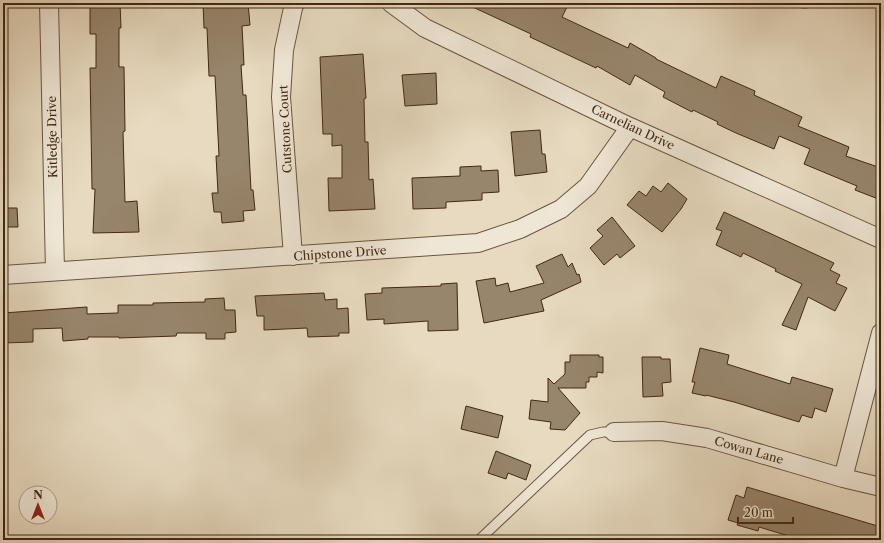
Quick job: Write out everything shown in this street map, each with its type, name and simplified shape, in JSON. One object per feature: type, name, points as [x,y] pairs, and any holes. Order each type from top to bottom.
[{"type":"street","name":"Kitledge Drive","points":[[49,3],[55,271]]},
{"type":"street","name":"Cutstone Court","points":[[293,256],[281,97],[284,50],[295,3]]},
{"type":"street","name":"Carnelian Drive","points":[[391,3],[426,28],[630,126],[881,240]]},
{"type":"street","name":"Chipstone Drive","points":[[3,275],[478,243],[520,229],[561,209],[588,186],[630,126]]},
{"type":"street","points":[[844,478],[881,333]]},
{"type":"street","name":"Cowan Lane","points":[[614,432],[662,431],[707,438],[844,478],[881,487]]},
{"type":"lane","points":[[479,540],[590,435],[603,432],[614,432]]},
{"type":"building","points":[[90,3],[120,3],[121,28],[119,28],[119,67],[124,67],[125,131],[123,132],[125,202],[137,201],[139,232],[93,233],[95,189],[92,189],[90,68],[96,68],[96,34],[90,34]]},
{"type":"building","points":[[203,3],[248,3],[250,25],[242,26],[244,65],[241,65],[243,95],[246,95],[251,190],[253,190],[255,210],[243,211],[244,221],[222,223],[221,212],[214,212],[212,193],[218,193],[216,156],[219,156],[215,76],[209,76],[207,28],[204,28]]},
{"type":"building","points":[[464,3],[569,3],[562,17],[628,48],[630,43],[656,59],[716,88],[721,76],[755,91],[754,95],[802,117],[798,126],[849,147],[846,156],[881,168],[881,200],[855,190],[857,186],[804,164],[810,149],[779,136],[774,149],[736,133],[717,124],[718,122],[693,110],[692,112],[663,97],[665,92],[635,75],[630,85],[597,66],[596,68],[530,37],[531,34]]},
{"type":"building","points":[[363,54],[366,98],[364,99],[365,142],[368,142],[369,180],[373,179],[375,209],[329,211],[328,178],[342,178],[342,145],[332,146],[332,134],[323,134],[320,57]]},
{"type":"building","points":[[436,73],[437,104],[405,106],[402,75]]},
{"type":"building","points":[[540,130],[542,154],[545,154],[547,172],[515,176],[511,132]]},
{"type":"building","points":[[481,166],[481,171],[498,170],[499,192],[482,193],[482,200],[446,202],[446,208],[413,209],[412,178],[460,176],[460,167]]},
{"type":"building","points":[[668,183],[687,199],[681,209],[662,232],[627,205],[639,191],[646,196],[653,186],[661,192]]},
{"type":"building","points":[[3,208],[17,208],[18,227],[3,227]]},
{"type":"building","points":[[724,212],[834,263],[830,270],[840,275],[836,283],[847,288],[835,311],[808,297],[796,330],[782,325],[802,284],[743,253],[741,257],[716,245],[722,231],[716,229]]},
{"type":"building","points":[[612,217],[635,246],[620,258],[617,254],[604,265],[590,248],[603,236],[597,230]]},
{"type":"building","points":[[562,254],[568,267],[572,263],[577,275],[579,274],[581,282],[541,300],[544,311],[484,323],[476,281],[495,278],[496,286],[508,283],[510,292],[544,283],[536,266]]},
{"type":"building","points":[[457,283],[458,330],[428,331],[428,321],[384,324],[384,319],[367,320],[365,294],[382,293],[382,288],[441,286],[441,284]]},
{"type":"building","points":[[324,293],[325,300],[337,299],[337,309],[348,308],[349,333],[339,333],[339,336],[308,337],[307,328],[264,330],[264,316],[257,316],[255,296]]},
{"type":"building","points":[[224,298],[225,310],[235,310],[236,332],[225,333],[225,339],[206,339],[206,333],[177,333],[176,336],[119,338],[88,337],[88,339],[63,341],[62,328],[33,329],[33,342],[3,343],[3,313],[87,307],[87,314],[118,313],[118,305],[153,305],[153,303],[205,302],[205,299]]},
{"type":"building","points":[[700,348],[729,355],[727,364],[790,384],[792,377],[833,389],[826,412],[815,408],[812,418],[802,415],[799,422],[734,402],[692,393],[695,382],[692,382]]},
{"type":"building","points":[[570,355],[599,355],[599,357],[603,357],[603,373],[597,372],[597,377],[589,377],[589,382],[586,382],[586,388],[558,388],[580,413],[565,430],[550,429],[551,422],[529,419],[531,400],[548,402],[548,378],[554,384],[565,374],[565,362],[570,362]]},
{"type":"building","points":[[642,357],[661,357],[661,359],[670,359],[671,382],[662,383],[663,396],[643,397]]},
{"type":"building","points":[[466,406],[503,416],[498,438],[461,429]]},
{"type":"building","points":[[496,451],[531,465],[526,480],[508,473],[506,479],[488,473]]},
{"type":"building","points":[[747,487],[881,527],[881,540],[802,540],[759,527],[758,531],[737,525],[738,523],[728,520],[736,495],[744,498]]}]
